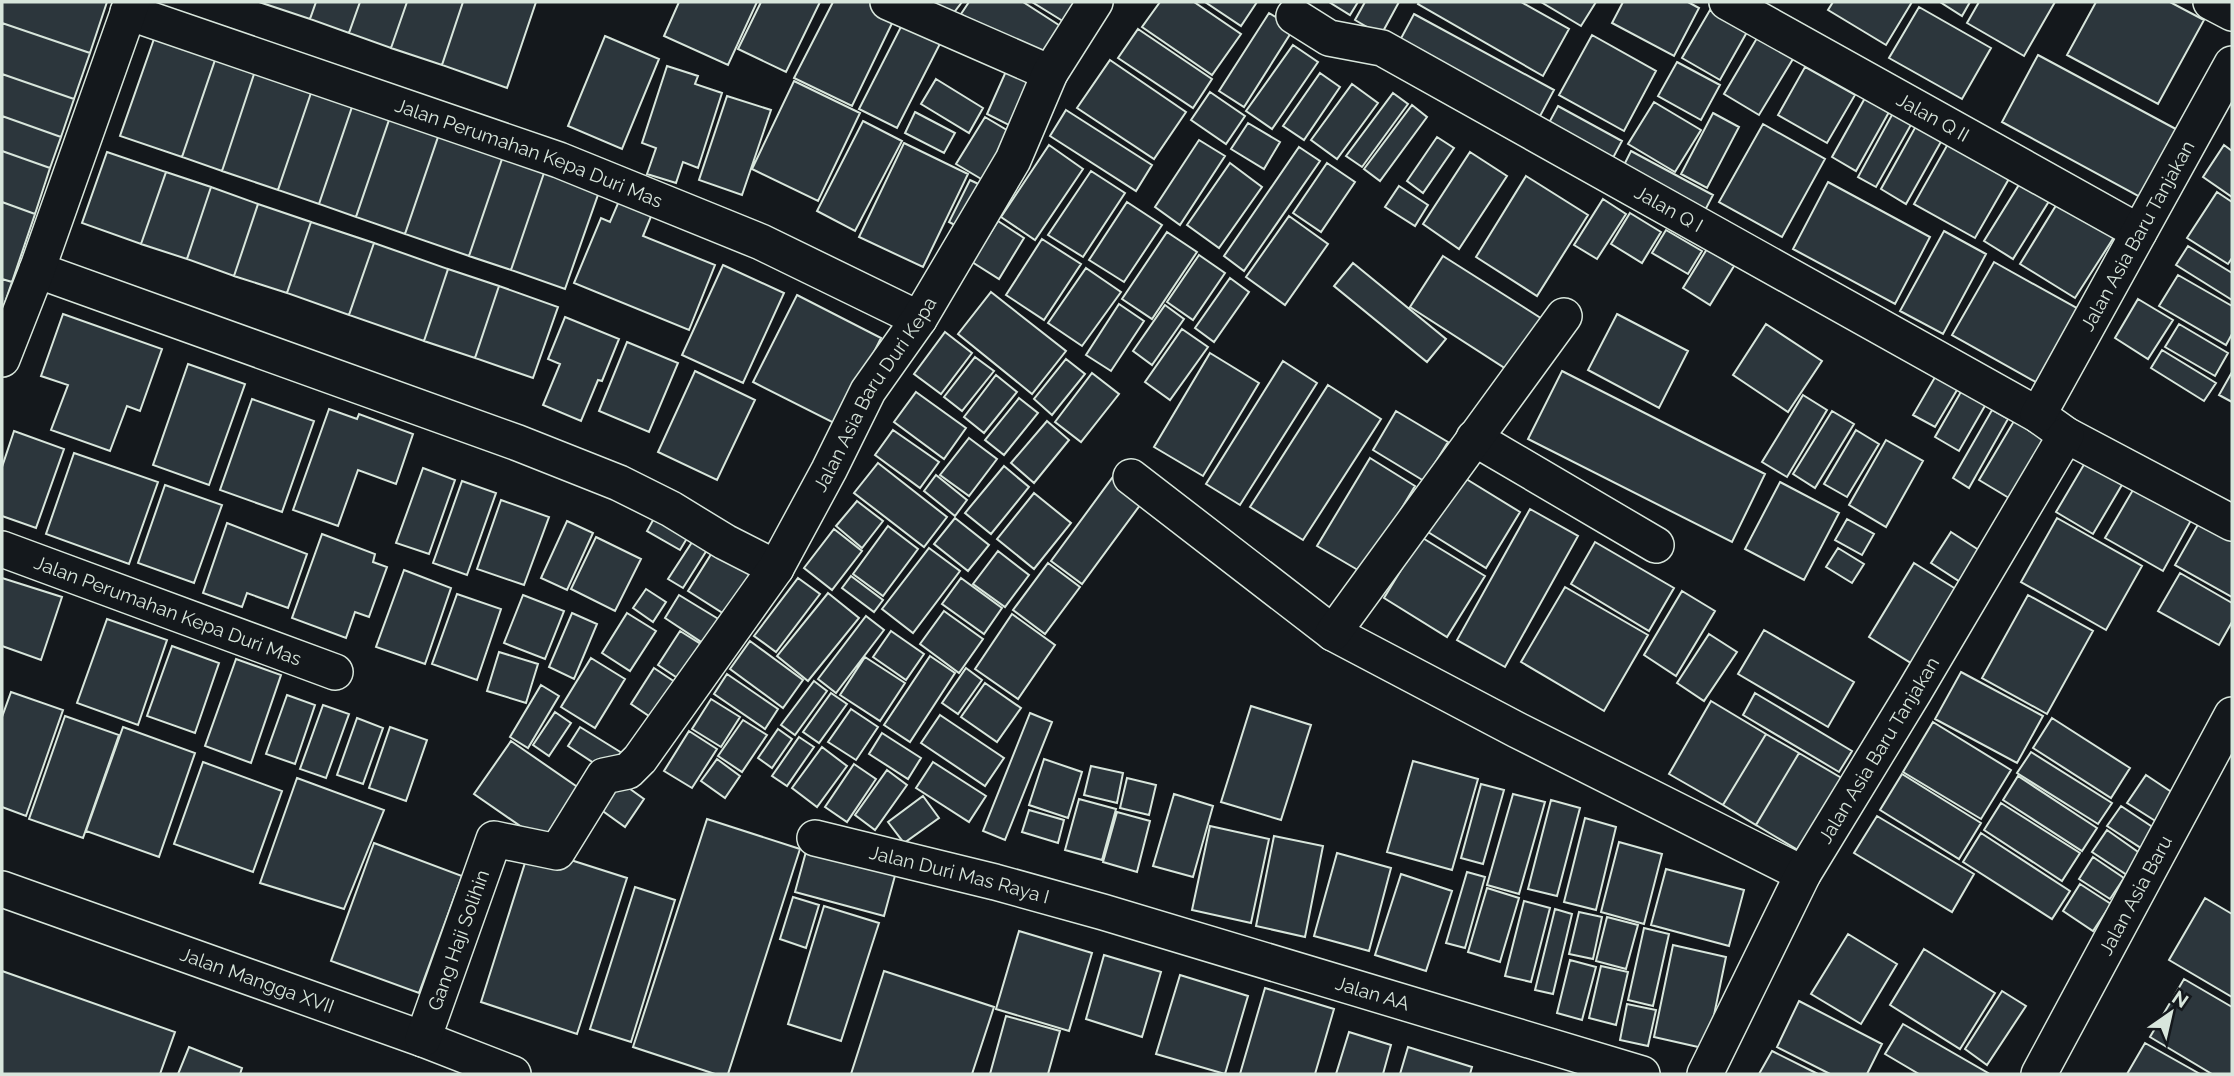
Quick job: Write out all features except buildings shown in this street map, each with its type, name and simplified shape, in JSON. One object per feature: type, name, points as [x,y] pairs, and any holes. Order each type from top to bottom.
[{"type":"street","points":[[888,2],[1050,73]]},
{"type":"street","name":"Jalan Asia Baru Duri Kepa","points":[[494,839],[557,852],[604,776],[628,771],[640,759],[776,568],[868,391],[919,318],[1013,160],[1050,73],[1095,2]]},
{"type":"street","name":"Jalan Q II","points":[[1727,2],[2139,232]]},
{"type":"street","points":[[2210,2],[2232,13]]},
{"type":"street","name":"Jalan Perumahan Kepa Duri Mas","points":[[2,359],[37,270],[130,7],[559,160],[761,242],[919,318]]},
{"type":"street","name":"Jalan Q I","points":[[1294,16],[1329,38],[1382,48],[2038,415]]},
{"type":"street","name":"Jalan Asia Baru Tanjakan","points":[[2038,415],[2232,64]]},
{"type":"street","points":[[37,270],[517,443],[619,483],[776,568]]},
{"type":"street","points":[[1333,633],[1564,316]]},
{"type":"street","points":[[2038,415],[2066,435],[2232,523]]},
{"type":"street","name":"Jalan Asia Baru Tanjakan","points":[[1705,1074],[1802,874],[1914,692],[2066,435]]},
{"type":"street","points":[[1474,438],[1656,545]]},
{"type":"street","points":[[1131,477],[1333,633],[1517,730],[1802,874]]},
{"type":"street","name":"Jalan Perumahan Kepa Duri Mas","points":[[2,549],[335,672]]},
{"type":"street","name":"Jalan Asia Baru","points":[[2039,1074],[2232,715]]},
{"type":"street","name":"Jalan Duri Mas Raya I","points":[[815,838],[1006,885],[1102,912]]},
{"type":"street","name":"Gang Haji Solihin","points":[[423,1040],[494,839]]},
{"type":"street","name":"Jalan Mangga XVII","points":[[2,889],[513,1074]]},
{"type":"street","name":"Jalan AA","points":[[1102,912],[1642,1074]]}]
